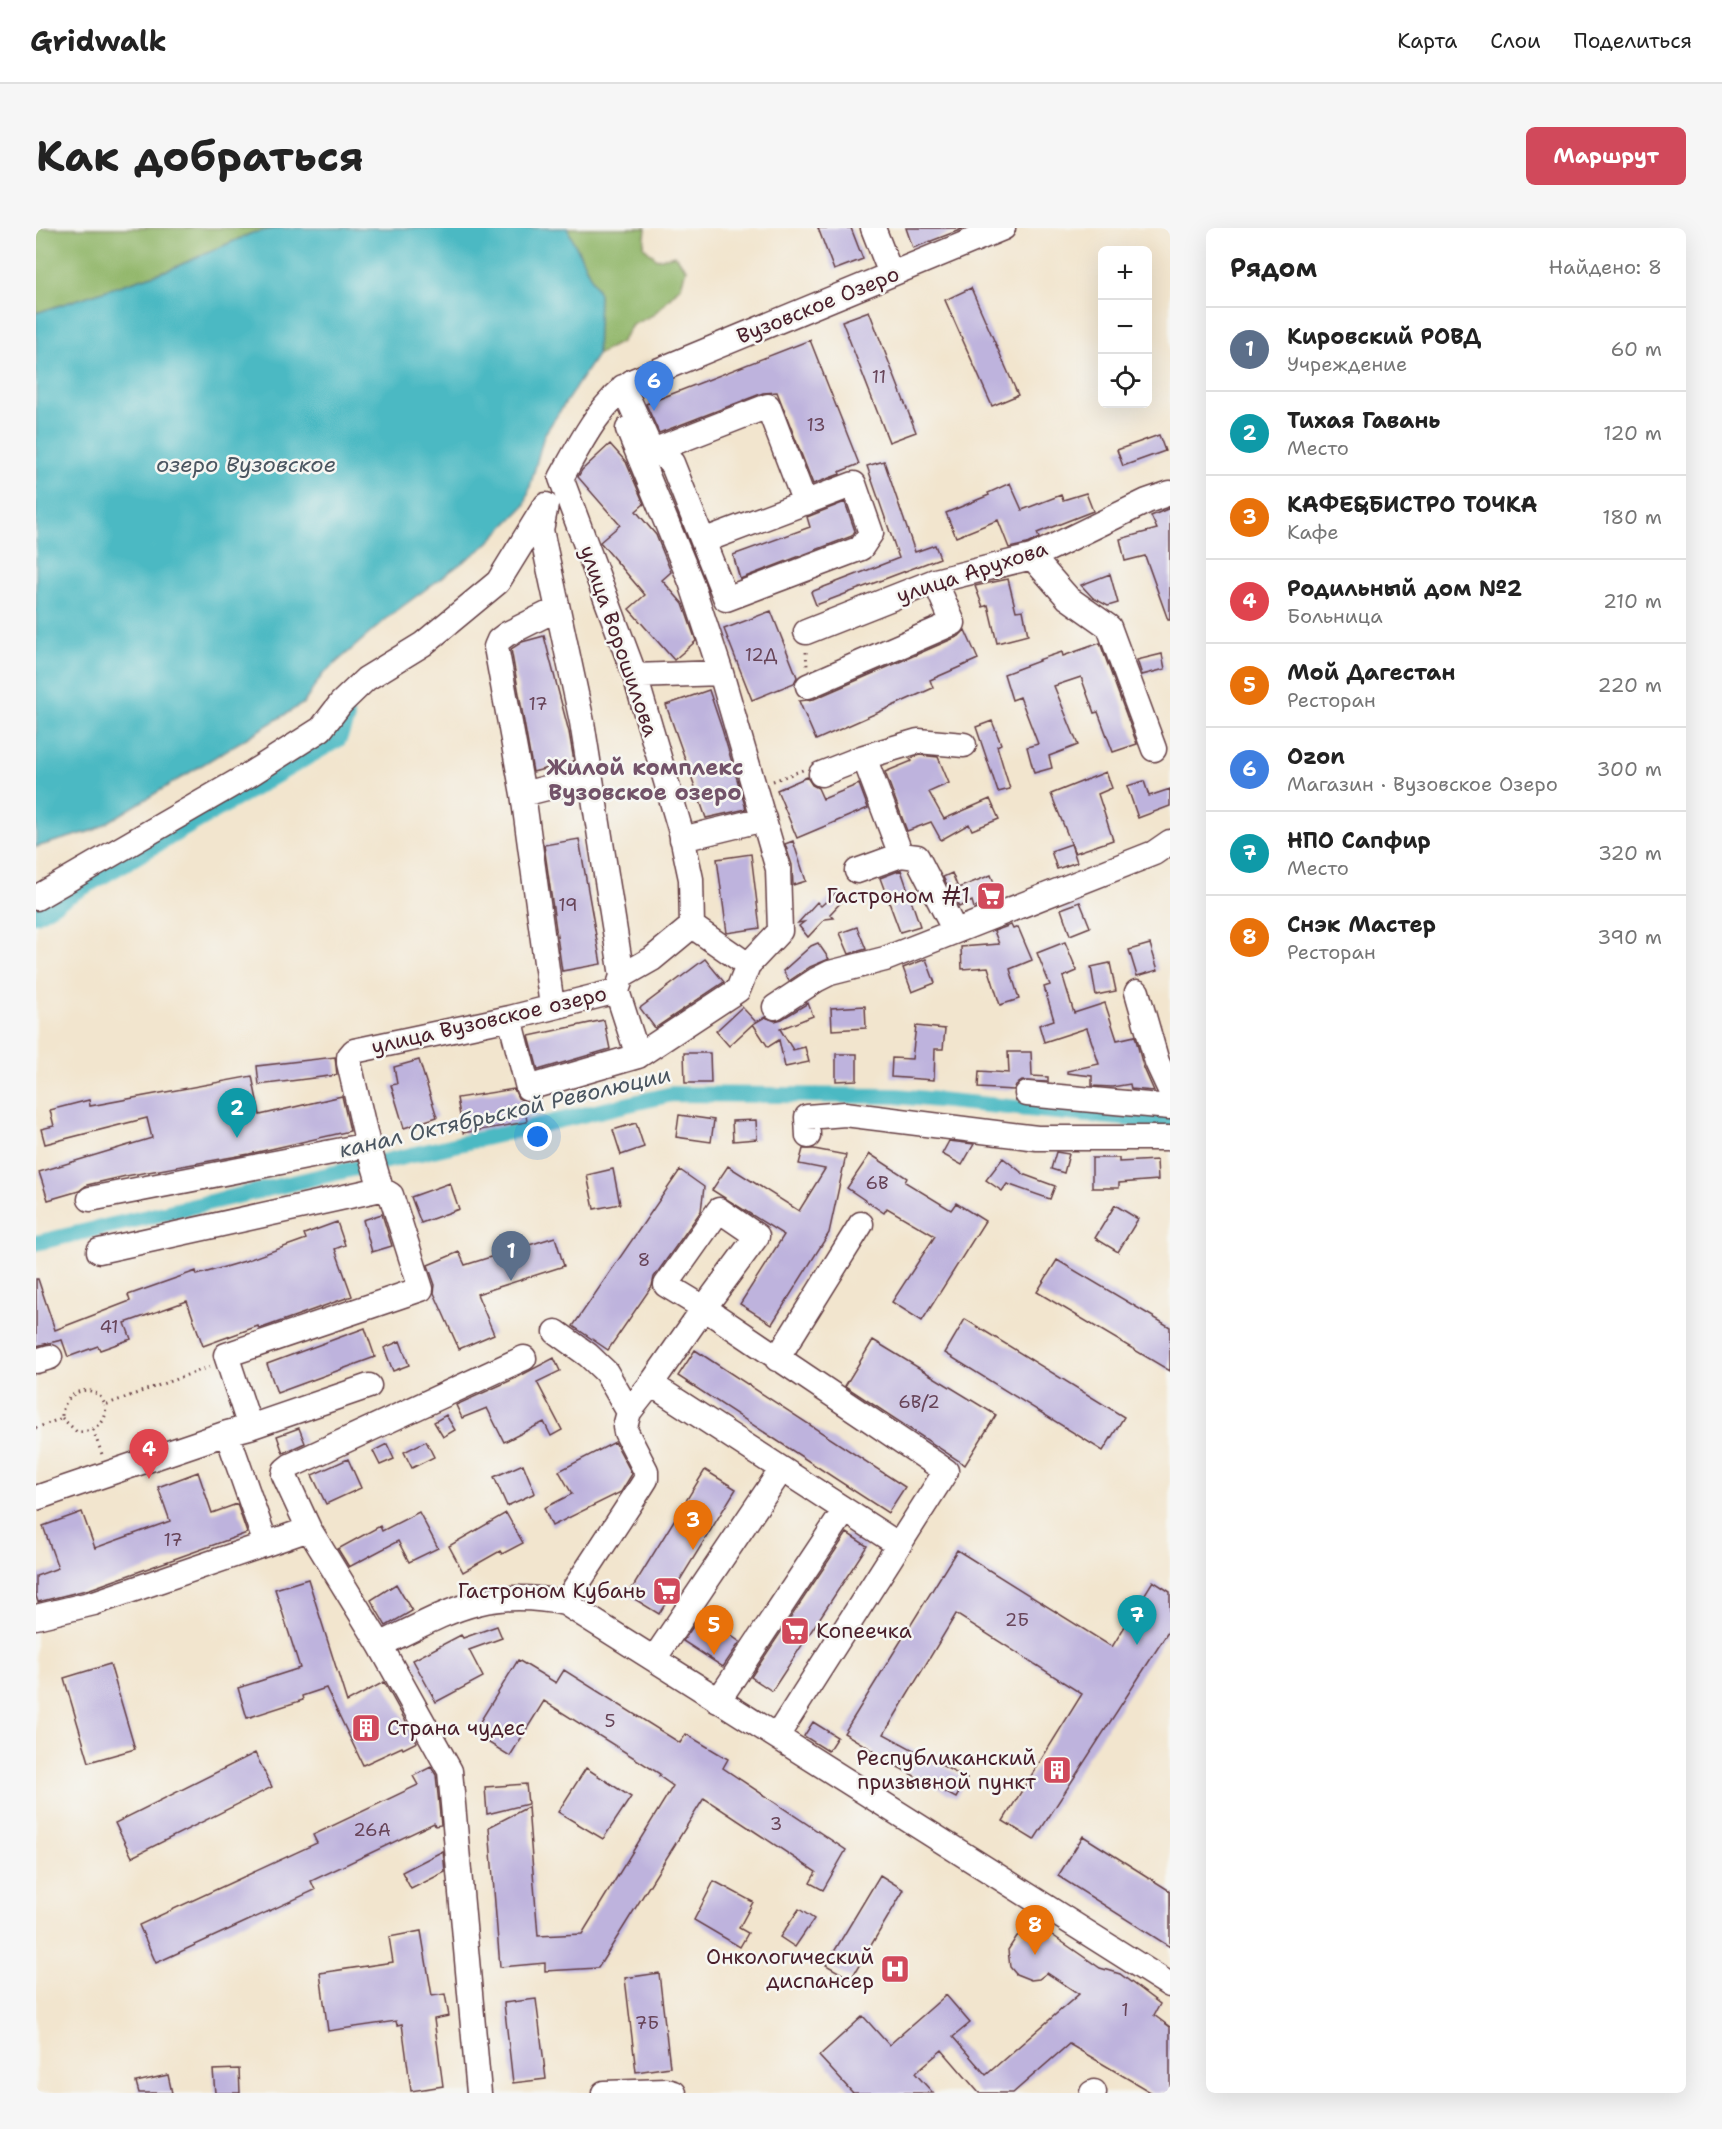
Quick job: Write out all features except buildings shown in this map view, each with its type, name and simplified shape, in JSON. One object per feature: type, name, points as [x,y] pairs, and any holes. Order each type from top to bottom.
[{"type":"street","points":[[873,228],[891,274]]},
{"type":"street","name":"Вузовское Озеро","points":[[624,387],[1003,228]]},
{"type":"street","points":[[624,387],[649,445],[672,463],[726,599],[861,548],[871,533],[854,484],[704,541]]},
{"type":"street","points":[[36,898],[247,776],[321,729],[341,703],[366,679],[423,644],[498,582],[546,505],[583,439],[624,387]]},
{"type":"street","points":[[510,1018],[528,1088],[638,1056],[738,990],[748,965],[780,931],[778,869],[764,819],[721,673],[691,582],[632,442],[624,387]]},
{"type":"street","points":[[655,450],[768,406],[805,502]]},
{"type":"street","name":"улица Ворошилова","points":[[561,478],[635,676],[682,839],[691,879],[692,926]]},
{"type":"street","name":"улица Арухова","points":[[806,632],[935,581],[1032,557],[1147,501],[1170,493]]},
{"type":"street","name":"улица Вузовское озеро","points":[[368,1145],[349,1057],[354,1051],[510,1018],[619,983],[582,722],[541,530],[546,505]]},
{"type":"street","points":[[1032,557],[1068,598],[1109,627],[1154,749]]},
{"type":"street","points":[[808,686],[953,623],[935,581]]},
{"type":"street","points":[[552,1006],[523,794],[496,646],[507,634],[557,609]]},
{"type":"street","points":[[635,676],[721,673]]},
{"type":"street","points":[[820,774],[864,757],[918,741],[964,745]]},
{"type":"street","points":[[864,757],[901,855]]},
{"type":"street","points":[[523,794],[590,777]]},
{"type":"street","points":[[682,839],[764,819]]},
{"type":"street","points":[[775,1007],[830,973],[885,958],[1154,853],[1170,842]]},
{"type":"street","points":[[857,871],[901,855],[917,857],[954,931]]},
{"type":"street","points":[[638,1056],[619,983],[692,926],[748,965]]},
{"type":"street","points":[[1137,992],[1157,1062],[1170,1090]]},
{"type":"street","points":[[1027,1094],[1170,1107]]},
{"type":"street","points":[[808,1136],[807,1117],[845,1114],[1036,1138],[1170,1138]]},
{"type":"street","points":[[90,1199],[368,1145],[381,1189],[391,1195],[421,1289],[226,1355],[250,1426]]},
{"type":"street","points":[[99,1251],[381,1189]]},
{"type":"street","points":[[777,1359],[861,1224]]},
{"type":"street","points":[[565,1603],[646,1479],[646,1471],[625,1427],[629,1412],[704,1308],[946,1471],[777,1736]]},
{"type":"street","points":[[556,1332],[588,1355],[606,1372],[629,1412]]},
{"type":"street","points":[[479,2093],[450,1771],[380,1645],[309,1529],[284,1475],[285,1470],[290,1466],[524,1358]]},
{"type":"street","points":[[651,1384],[899,1545]]},
{"type":"street","points":[[36,1498],[369,1386]]},
{"type":"street","points":[[227,1433],[266,1544]]},
{"type":"street","points":[[654,1659],[782,1469]]},
{"type":"street","points":[[718,1701],[845,1510]]},
{"type":"street","points":[[36,1617],[94,1603],[309,1529]]},
{"type":"street","points":[[380,1645],[457,1608],[484,1600],[511,1597],[539,1598],[565,1603],[1170,1985]]},
{"type":"street","points":[[604,2093],[667,2091],[674,2093]]},
{"type":"path","points":[[806,632],[808,686]]},
{"type":"path","points":[[755,789],[806,769],[820,774]]},
{"type":"path","points":[[105,1405],[227,1360]]},
{"type":"path","points":[[81,1391],[97,1393],[102,1397],[105,1405],[105,1417],[102,1424],[93,1430],[76,1431],[62,1418],[62,1410],[67,1399],[81,1391]]},
{"type":"path","points":[[36,1428],[62,1418]]},
{"type":"path","points":[[93,1430],[109,1474]]},
{"type":"green space","points":[[36,228],[279,228],[252,233],[171,269],[36,313]]},
{"type":"green space","points":[[567,228],[646,228],[644,247],[657,259],[675,255],[686,269],[681,286],[653,315],[632,325],[621,342],[597,355],[599,294]]},
{"type":"water","name":"озеро Вузовское","points":[[279,228],[567,228],[599,294],[597,355],[544,435],[525,505],[485,546],[392,614],[322,675],[304,703],[95,830],[36,847],[36,313],[171,269],[252,233]]},
{"type":"waterway","points":[[36,915],[339,739],[347,718]]},
{"type":"waterway","name":"канал Октябрьской Революции","points":[[36,1243],[672,1094],[897,1096],[1170,1123]]},
{"type":"place","name":"Ozon","points":[[654,411]]},
{"type":"place","name":"Гастроном #1","points":[[991,896]]},
{"type":"place","name":"Тихая Гавань","points":[[237,1138]]},
{"type":"place","name":"Кировский РОВД","points":[[511,1281]]},
{"type":"place","name":"Родильный дом №2","points":[[149,1479]]},
{"type":"place","name":"КАФЕ&БИСТРО ТОЧКА","points":[[693,1550]]},
{"type":"place","name":"Гастроном Кубань","points":[[667,1591]]},
{"type":"place","name":"Копеечка","points":[[795,1631]]},
{"type":"place","name":"НПО Сапфир","points":[[1137,1645]]},
{"type":"place","name":"Мой Дагестан","points":[[714,1655]]},
{"type":"place","name":"Страна чудес","points":[[366,1728]]},
{"type":"place","name":"Республиканский призывной пункт","points":[[1057,1770]]},
{"type":"place","name":"Снэк Мастер","points":[[1035,1955]]},
{"type":"place","name":"Онкологический диспансер","points":[[895,1969]]},
{"type":"district","name":"Жилой комплекс Вузовское озеро","points":[[645,780]]}]
